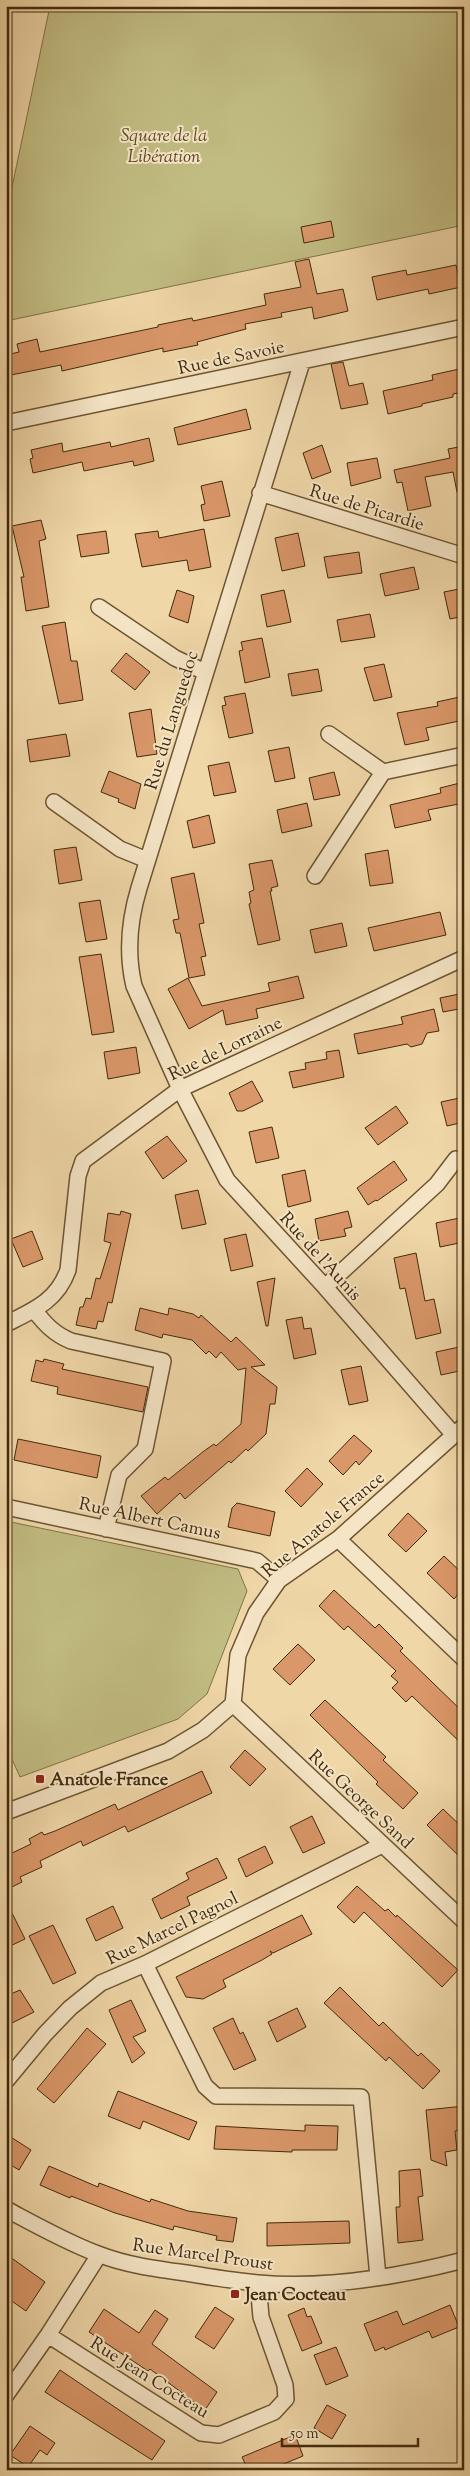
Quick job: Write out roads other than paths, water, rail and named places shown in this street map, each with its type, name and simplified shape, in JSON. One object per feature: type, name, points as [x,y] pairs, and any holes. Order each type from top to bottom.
[{"type":"street","name":"Rue de Savoie","points":[[6,423],[464,327]]},
{"type":"street","name":"Rue du Languedoc","points":[[180,1088],[134,986],[130,970],[129,950],[132,912],[302,362]]},
{"type":"street","name":"Rue de Picardie","points":[[260,494],[464,556]]},
{"type":"street","points":[[99,607],[174,658],[206,672]]},
{"type":"street","points":[[330,734],[383,772]]},
{"type":"street","points":[[315,876],[383,772],[464,755]]},
{"type":"street","points":[[54,802],[120,849],[147,860]]},
{"type":"street","name":"Rue de Lorraine","points":[[6,1324],[34,1310],[55,1295],[66,1277],[78,1176],[83,1161],[180,1088],[464,958]]},
{"type":"street","name":"Rue de l'Aunis","points":[[180,1088],[227,1180],[459,1430]]},
{"type":"street","points":[[325,1287],[437,1184],[456,1159]]},
{"type":"street","points":[[34,1310],[58,1336],[71,1341],[164,1361],[145,1449],[119,1474],[106,1529]]},
{"type":"street","name":"Rue Anatole France","points":[[233,1704],[238,1655],[256,1613],[279,1580],[338,1539],[459,1430]]},
{"type":"street","name":"Rue Albert Camus","points":[[6,1506],[257,1561],[279,1580]]},
{"type":"street","points":[[338,1539],[464,1659]]},
{"type":"street","points":[[6,1812],[168,1751],[203,1730],[233,1704]]},
{"type":"street","name":"Rue George Sand","points":[[233,1704],[464,1921]]},
{"type":"street","name":"Rue Marcel Pagnol","points":[[6,2081],[45,2034],[70,2008],[101,1983],[145,1964],[382,1845]]},
{"type":"street","points":[[145,1964],[205,2086],[216,2096],[361,2097],[378,2277]]},
{"type":"street","name":"Rue Marcel Proust","points":[[6,2209],[49,2233],[99,2255],[137,2266],[258,2283],[320,2283],[378,2277],[422,2271],[464,2260]]},
{"type":"street","points":[[6,2395],[48,2335],[99,2255]]},
{"type":"street","name":"Rue Jean Cocteau","points":[[48,2335],[201,2433],[219,2435],[274,2412],[286,2399],[285,2386],[261,2318],[258,2283]]},
{"type":"railway","points":[[457,2470],[464,2467]]},
{"type":"place","name":"Anatole France","points":[[40,1779]]},
{"type":"place","name":"Jean Cocteau","points":[[235,2294]]},
{"type":"park label","name":"Square de la Libération","points":[[164,145]]}]
